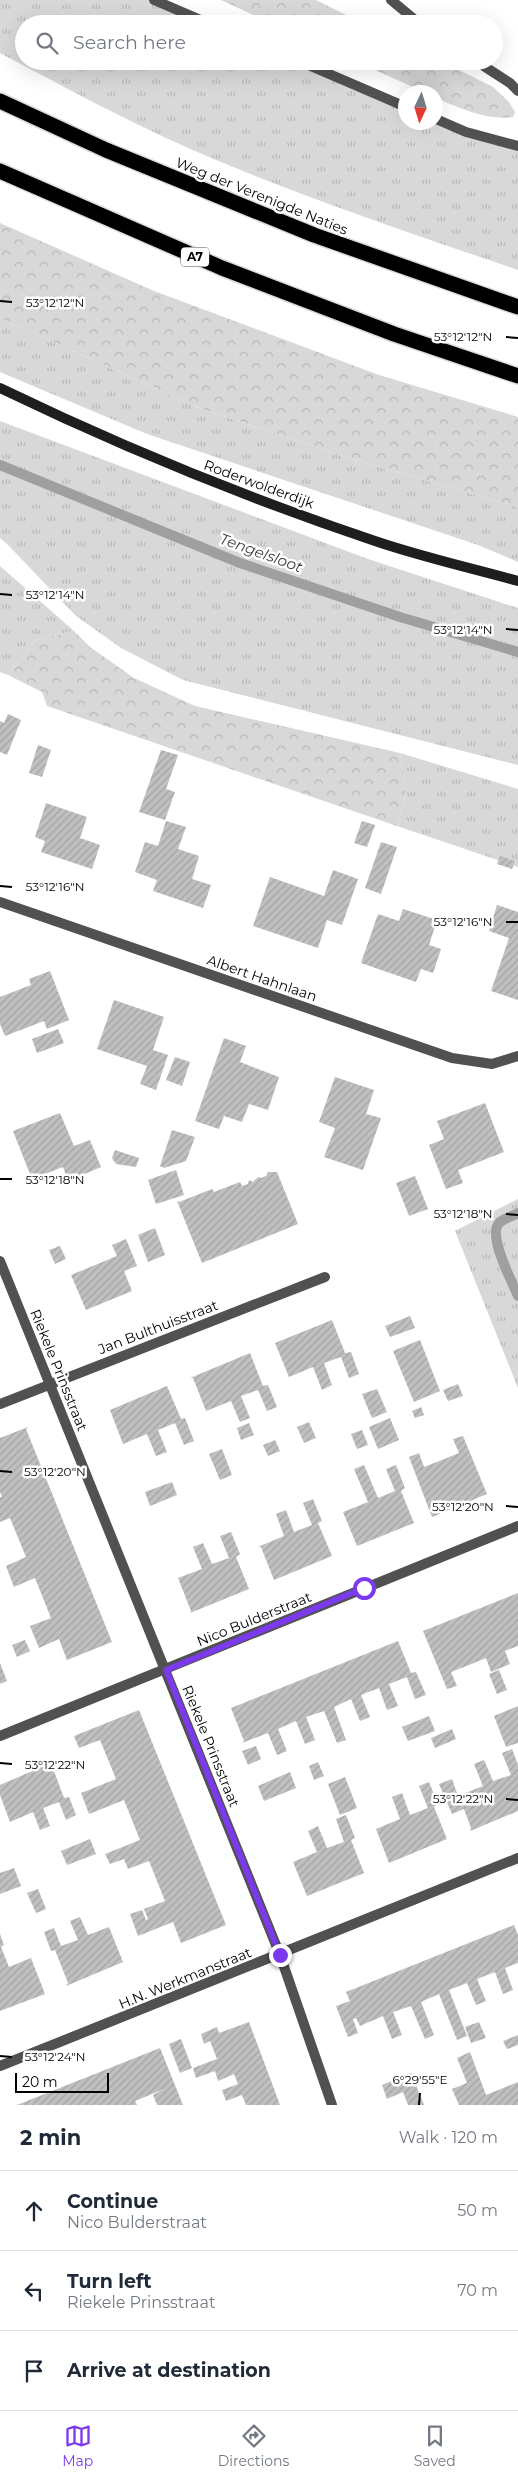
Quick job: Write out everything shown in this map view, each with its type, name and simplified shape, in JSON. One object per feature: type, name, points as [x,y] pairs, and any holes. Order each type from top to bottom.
[{"type":"highway","name":"Weg der Verenigde Naties","points":[[0,101],[114,153],[314,235],[518,308]]},
{"type":"highway","name":"A7","points":[[0,171],[107,220],[222,268],[394,334],[518,376]]},
{"type":"street","points":[[154,0],[189,15]]},
{"type":"street","points":[[391,0],[409,15]]},
{"type":"street","points":[[319,70],[398,104]]},
{"type":"street","points":[[490,70],[510,83],[518,91]]},
{"type":"street","points":[[443,123],[466,132],[518,146]]},
{"type":"street","name":"Roderwolderdijk","points":[[0,388],[89,431],[188,473],[377,542],[518,581]]},
{"type":"street","name":"Albert Hahnlaan","points":[[0,902],[452,1058],[492,1064],[518,1056]]},
{"type":"street","name":"Riekele Prinsstraat","points":[[0,1261],[280,1955],[332,2105]]},
{"type":"street","name":"Jan Bulthuisstraat","points":[[0,1404],[325,1277]]},
{"type":"street","name":"Nico Bulderstraat","points":[[0,1736],[518,1526]]},
{"type":"street","name":"H.N. Werkmanstraat","points":[[0,2066],[518,1858]]},
{"type":"green space","points":[[0,0],[163,0],[194,15],[15,15],[15,61],[0,53]]},
{"type":"green space","points":[[221,0],[316,0],[346,15],[254,15]]},
{"type":"green space","points":[[32,70],[324,70],[398,101],[398,130],[443,130],[443,124],[518,147],[518,270],[296,192],[209,157],[124,118]]},
{"type":"green space","points":[[375,70],[459,70],[493,87],[509,102],[515,112],[513,117],[503,118],[474,113],[443,101],[443,85],[408,85]]},
{"type":"green space","points":[[0,223],[154,291],[379,375],[518,417],[518,507],[345,457],[197,407],[0,318]]},
{"type":"green space","points":[[0,318],[197,407],[345,457],[518,507],[518,562],[478,545],[147,434],[0,372]]},
{"type":"green space","points":[[0,421],[368,559],[518,608],[518,765],[183,680],[121,648],[76,616],[0,538]]},
{"type":"green space","points":[[0,566],[74,631],[36,640],[8,675],[0,672]]},
{"type":"green space","points":[[74,631],[90,647],[134,678],[195,706],[400,753],[406,792],[397,826],[47,706],[42,692],[8,675],[36,640]]},
{"type":"green space","points":[[400,753],[518,789],[518,867],[397,826],[406,792]]},
{"type":"green space","points":[[518,1199],[518,1388],[455,1231]]},
{"type":"building","points":[[8,714],[21,720],[7,755],[0,752],[0,721],[4,723]]},
{"type":"building","points":[[38,745],[51,750],[42,777],[29,773]]},
{"type":"building","points":[[161,750],[178,755],[166,789],[175,792],[165,820],[139,812]]},
{"type":"building","points":[[46,803],[87,817],[80,838],[100,845],[92,869],[41,852],[45,841],[35,837]]},
{"type":"building","points":[[166,821],[186,827],[178,849],[199,856],[192,879],[211,885],[203,908],[153,891],[157,880],[135,872],[145,842],[158,846]]},
{"type":"building","points":[[362,821],[375,825],[367,847],[354,843]]},
{"type":"building","points":[[381,842],[397,847],[381,894],[365,888]]},
{"type":"building","points":[[500,856],[515,861],[512,869],[497,864]]},
{"type":"building","points":[[333,870],[358,879],[342,925],[327,920],[318,948],[253,926],[270,877],[324,896]]},
{"type":"building","points":[[497,905],[518,912],[518,1000],[491,991],[509,938],[489,931]]},
{"type":"building","points":[[403,909],[437,920],[429,945],[441,949],[433,973],[421,969],[416,982],[361,963],[378,914],[399,921]]},
{"type":"building","points":[[50,971],[69,1020],[47,1029],[44,1021],[5,1036],[0,1024],[0,997],[31,985],[29,979]]},
{"type":"building","points":[[114,1000],[164,1017],[153,1050],[168,1055],[156,1090],[140,1084],[147,1066],[97,1049]]},
{"type":"building","points":[[58,1029],[64,1043],[37,1053],[32,1039]]},
{"type":"building","points":[[224,1038],[246,1046],[240,1062],[279,1077],[268,1110],[249,1104],[242,1122],[224,1116],[219,1129],[195,1121]]},
{"type":"building","points":[[175,1057],[190,1062],[182,1086],[166,1080]]},
{"type":"building","points":[[335,1077],[374,1090],[366,1114],[381,1118],[363,1170],[324,1157],[335,1128],[319,1122]]},
{"type":"building","points":[[485,1103],[504,1152],[458,1170],[463,1183],[446,1189],[429,1145],[444,1139],[437,1121]]},
{"type":"building","points":[[60,1113],[74,1146],[90,1140],[101,1167],[68,1181],[63,1167],[32,1179],[13,1131]]},
{"type":"building","points":[[172,1130],[195,1137],[186,1161],[164,1168],[160,1166]]},
{"type":"building","points":[[115,1150],[139,1158],[136,1167],[116,1164],[112,1158]]},
{"type":"building","points":[[176,1170],[184,1195],[156,1204],[148,1180]]},
{"type":"building","points":[[268,1172],[277,1172],[298,1224],[202,1263],[177,1201],[179,1202],[212,1189],[214,1192],[240,1182],[242,1186],[248,1184],[249,1180],[253,1182],[258,1177],[266,1176]]},
{"type":"building","points":[[415,1176],[428,1209],[409,1216],[396,1183]]},
{"type":"building","points":[[155,1228],[165,1255],[148,1262],[138,1235]]},
{"type":"building","points":[[126,1239],[137,1266],[124,1271],[132,1291],[86,1310],[71,1275],[117,1256],[112,1245]]},
{"type":"building","points":[[60,1246],[66,1259],[55,1264],[49,1250]]},
{"type":"building","points":[[410,1316],[415,1328],[390,1337],[385,1326]]},
{"type":"building","points":[[332,1320],[345,1353],[351,1352],[359,1374],[349,1378],[341,1357],[324,1363],[332,1385],[322,1390],[313,1367],[289,1377],[275,1343]]},
{"type":"building","points":[[420,1340],[440,1391],[414,1402],[393,1351]]},
{"type":"building","points":[[250,1353],[263,1386],[268,1385],[277,1407],[267,1411],[258,1390],[241,1396],[250,1418],[240,1422],[231,1401],[206,1411],[193,1378],[190,1378]]},
{"type":"building","points":[[458,1384],[463,1396],[448,1401],[443,1390]]},
{"type":"building","points":[[167,1386],[181,1419],[185,1418],[194,1441],[184,1445],[175,1423],[158,1430],[167,1452],[156,1456],[147,1434],[123,1444],[110,1410]]},
{"type":"building","points":[[377,1389],[387,1412],[372,1418],[362,1394]]},
{"type":"building","points":[[421,1407],[424,1415],[415,1418],[412,1411]]},
{"type":"building","points":[[390,1418],[399,1440],[378,1449],[369,1427]]},
{"type":"building","points":[[309,1422],[316,1438],[304,1443],[297,1427]]},
{"type":"building","points":[[249,1423],[254,1435],[241,1440],[237,1428]]},
{"type":"building","points":[[28,1427],[26,1429],[112,1642],[67,1660],[59,1639],[39,1648],[30,1626],[51,1618],[35,1578],[14,1587],[6,1566],[26,1557],[10,1518],[0,1522],[0,1497],[2,1497],[0,1492],[0,1438]]},
{"type":"building","points":[[362,1430],[368,1445],[357,1449],[351,1434]]},
{"type":"building","points":[[463,1436],[487,1494],[432,1517],[409,1457],[419,1453],[424,1467],[442,1460],[459,1453],[453,1439]]},
{"type":"building","points":[[275,1440],[280,1451],[268,1456],[263,1445]]},
{"type":"building","points":[[222,1449],[232,1475],[220,1480],[209,1454]]},
{"type":"building","points":[[364,1465],[378,1498],[395,1491],[386,1469],[396,1465],[405,1488],[401,1491],[414,1523],[357,1546],[343,1512],[368,1502],[354,1469]]},
{"type":"building","points":[[172,1482],[177,1495],[150,1506],[145,1492]]},
{"type":"building","points":[[313,1499],[322,1521],[318,1523],[332,1556],[274,1580],[261,1547],[258,1547],[284,1536],[276,1514],[286,1510],[294,1532],[312,1525],[303,1503]]},
{"type":"building","points":[[231,1532],[240,1554],[236,1557],[249,1589],[190,1613],[191,1611],[178,1578],[202,1569],[193,1547],[203,1543],[212,1564],[229,1558],[220,1536]]},
{"type":"building","points":[[518,1593],[518,1646],[505,1651],[510,1664],[491,1672],[486,1658],[451,1672],[457,1686],[447,1689],[423,1631]]},
{"type":"building","points":[[25,1640],[30,1651],[17,1657],[12,1645]]},
{"type":"building","points":[[398,1641],[411,1673],[416,1672],[426,1695],[415,1699],[407,1677],[389,1684],[398,1706],[387,1710],[379,1688],[361,1695],[370,1717],[360,1721],[351,1699],[334,1707],[346,1740],[337,1743],[324,1711],[306,1717],[315,1740],[305,1744],[296,1721],[278,1729],[287,1751],[277,1755],[268,1733],[242,1743],[244,1741],[231,1708]]},
{"type":"building","points":[[0,1663],[7,1681],[0,1684]]},
{"type":"building","points":[[499,1670],[507,1690],[497,1694],[489,1674]]},
{"type":"building","points":[[518,1706],[518,1743],[506,1747],[494,1716]]},
{"type":"building","points":[[139,1710],[226,1925],[181,1943],[173,1922],[138,1936],[130,1914],[142,1910],[146,1920],[148,1919],[144,1909],[165,1901],[149,1861],[128,1869],[124,1859],[110,1864],[105,1854],[140,1840],[124,1800],[89,1814],[81,1793],[116,1779],[100,1740],[79,1748],[74,1736]]},
{"type":"building","points":[[429,1716],[435,1731],[408,1741],[402,1727]]},
{"type":"building","points":[[452,1729],[456,1739],[435,1748],[431,1738]]},
{"type":"building","points":[[256,1746],[261,1759],[248,1765],[242,1751]]},
{"type":"building","points":[[512,1749],[518,1765],[518,1811],[470,1831],[471,1828],[464,1809],[452,1814],[439,1784],[452,1779],[458,1796],[483,1786],[474,1764],[484,1760],[493,1781],[511,1775],[502,1753]]},
{"type":"building","points":[[318,1762],[324,1776],[314,1780],[309,1766]]},
{"type":"building","points":[[51,1763],[64,1798],[69,1797],[76,1815],[66,1820],[59,1802],[43,1808],[50,1826],[40,1830],[33,1812],[10,1822],[0,1795],[0,1785]]},
{"type":"building","points":[[290,1772],[296,1788],[264,1801],[258,1786]]},
{"type":"building","points":[[345,1777],[357,1808],[340,1815],[328,1784]]},
{"type":"building","points":[[429,1782],[438,1804],[434,1807],[447,1839],[389,1863],[376,1829],[400,1819],[392,1797],[402,1793],[410,1815],[428,1808],[419,1786]]},
{"type":"building","points":[[346,1815],[355,1838],[351,1840],[364,1873],[307,1896],[293,1862],[317,1852],[308,1831],[318,1826],[327,1848],[344,1842],[336,1819]]},
{"type":"building","points":[[90,1839],[96,1854],[67,1865],[61,1851]]},
{"type":"building","points":[[14,1868],[21,1886],[0,1894],[0,1873]]},
{"type":"building","points":[[38,1889],[46,1909],[36,1913],[27,1893]]},
{"type":"building","points":[[80,1917],[88,1935],[109,1927],[123,1962],[66,1986],[68,1983],[55,1950],[51,1951],[44,1932],[54,1928],[61,1946],[78,1940],[70,1921]]},
{"type":"building","points":[[514,1925],[518,1935],[518,1963],[505,1968],[513,1990],[503,1994],[495,1972],[477,1979],[486,2001],[476,2005],[467,1983],[449,1990],[467,2036],[457,2040],[439,1994],[421,2002],[434,2035],[425,2039],[411,2006],[393,2012],[402,2035],[392,2039],[383,2016],[360,2026],[356,2018],[353,2019],[358,2033],[348,2037],[336,2006],[350,2001],[346,1992]]},
{"type":"building","points":[[0,1934],[4,1945],[1,1947],[9,1967],[31,1958],[45,1994],[0,2011]]},
{"type":"building","points":[[249,2022],[280,2105],[246,2105],[242,2095],[226,2101],[222,2090],[238,2084],[234,2074],[218,2081],[215,2071],[196,2078],[193,2068],[217,2059],[210,2041],[204,2044],[201,2034],[217,2027],[219,2033]]},
{"type":"building","points":[[479,2022],[486,2038],[471,2043],[465,2027]]},
{"type":"building","points":[[518,2035],[518,2045],[507,2049],[503,2041]]},
{"type":"building","points":[[181,2039],[192,2068],[180,2073],[169,2044]]},
{"type":"building","points":[[160,2048],[183,2105],[157,2105],[153,2095],[164,2089],[135,2101],[137,2105],[17,2105]]},
{"type":"building","points":[[470,2052],[486,2095],[518,2082],[518,2105],[459,2105],[452,2089],[467,2083],[457,2058]]},
{"type":"building","points":[[411,2073],[424,2105],[408,2105],[403,2092],[387,2099],[382,2085]]},
{"type":"waterway","name":"Tengelsloot","points":[[0,465],[240,563],[400,617],[518,652]]},
{"type":"waterway","points":[[518,1213],[500,1222],[496,1237],[502,1258],[518,1296]]},
{"type":"route","points":[[280,1955],[166,1670],[364,1588]]}]
